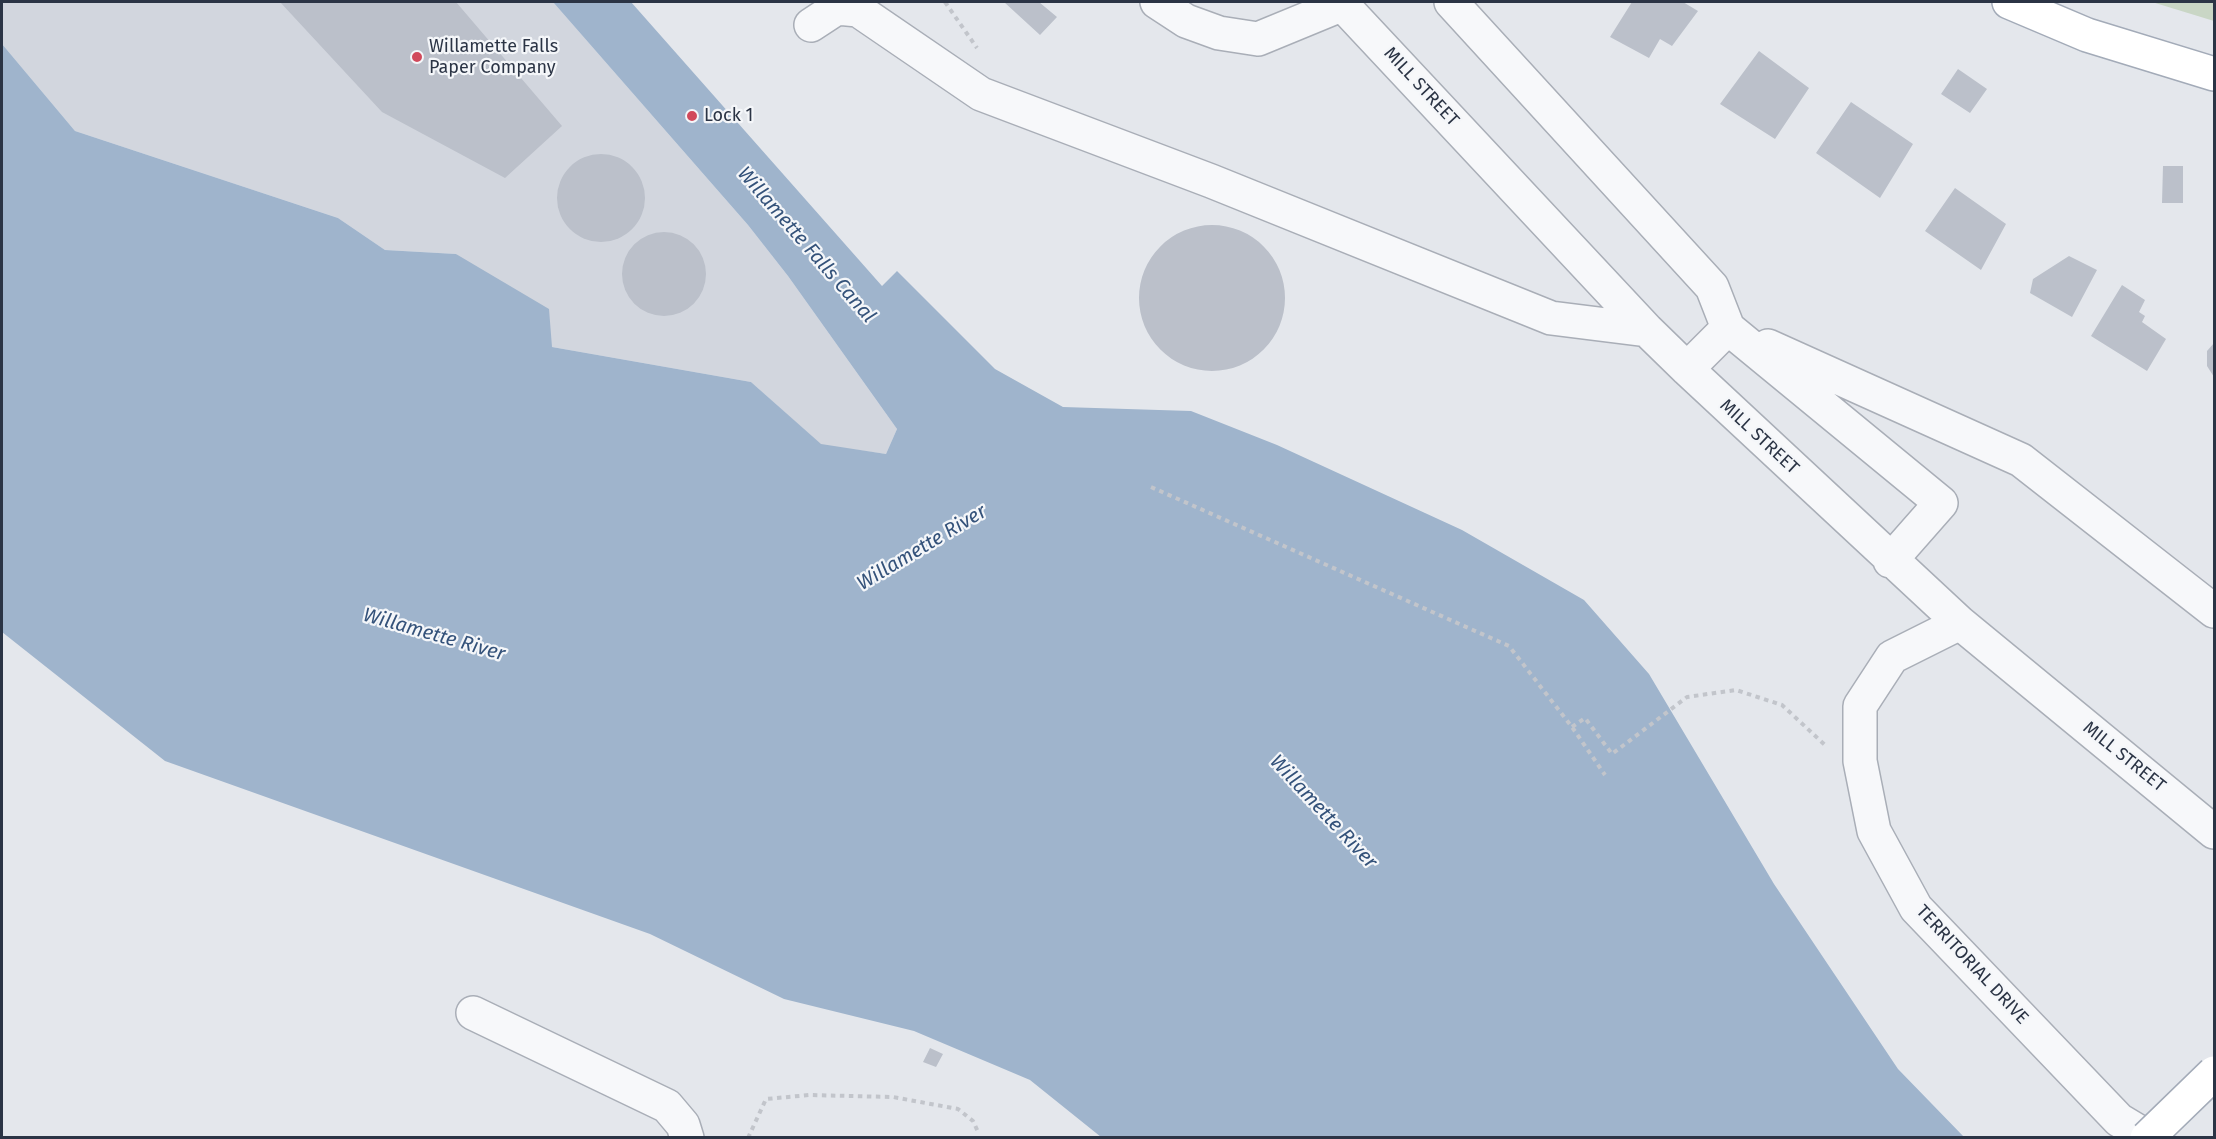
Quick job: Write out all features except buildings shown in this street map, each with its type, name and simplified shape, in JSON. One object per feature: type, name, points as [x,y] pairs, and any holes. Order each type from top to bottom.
[{"type":"main road","points":[[2009,2],[2087,35],[2214,74]]},
{"type":"main road","points":[[2148,1137],[2214,1073]]},
{"type":"street","points":[[1157,2],[1186,21],[1219,33],[1258,39],[1342,3]]},
{"type":"street","points":[[1451,2],[1712,287],[1728,328],[1941,503],[1890,561]]},
{"type":"street","name":"MILL STREET","points":[[1342,3],[1647,330],[1687,369],[1890,561],[1960,623],[2214,832]]},
{"type":"street","points":[[811,25],[837,8],[858,10],[981,93],[1211,181],[1551,318],[1647,330]]},
{"type":"street","points":[[1687,369],[1728,328]]},
{"type":"street","points":[[1728,328],[2021,459],[2214,611]]},
{"type":"street","name":"TERRITORIAL DRIVE","points":[[1960,623],[1892,657],[1860,706],[1860,761],[1874,831],[1917,908],[2119,1120],[2148,1137]]},
{"type":"street","points":[[473,1013],[667,1106],[683,1125],[687,1137]]},
{"type":"path","points":[[1151,487],[1509,646],[1572,727],[1605,775]]},
{"type":"path","points":[[1572,727],[1585,718],[1612,754],[1687,697],[1736,690],[1782,705],[1827,747]]},
{"type":"path","points":[[748,1137],[766,1099],[809,1095],[894,1097],[958,1109],[974,1121],[979,1134]]},
{"type":"shaded area","name":"Willamette Falls Paper Company","points":[[2,2],[553,2],[748,225],[788,276],[897,429],[886,454],[821,445],[751,382],[552,347],[456,254],[385,250],[338,218],[75,131],[2,44]]},
{"type":"green space","points":[[2152,2],[2214,2],[2214,21]]},
{"type":"water","points":[[553,2],[631,2],[882,286],[897,271],[995,369],[1063,407],[1191,411],[1277,445],[1462,530],[1584,600],[1649,674],[1774,884],[1898,1069],[1964,1137],[1101,1137],[1030,1080],[914,1031],[784,999],[650,934],[165,761],[2,632],[2,44],[75,131],[338,218],[385,250],[456,254],[549,309],[552,347],[751,382],[821,444],[886,454],[897,429],[788,276],[748,225]]},
{"type":"place","name":"Willamette Falls Paper Company","points":[[417,57]]},
{"type":"place","name":"Lock 1","points":[[692,116]]},
{"type":"water label","name":"Willamette Falls Canal","points":[[806,245]]},
{"type":"water label","name":"Willamette River","points":[[922,548]]},
{"type":"water label","name":"Willamette River","points":[[434,635]]},
{"type":"water label","name":"Willamette River","points":[[1323,812]]}]
